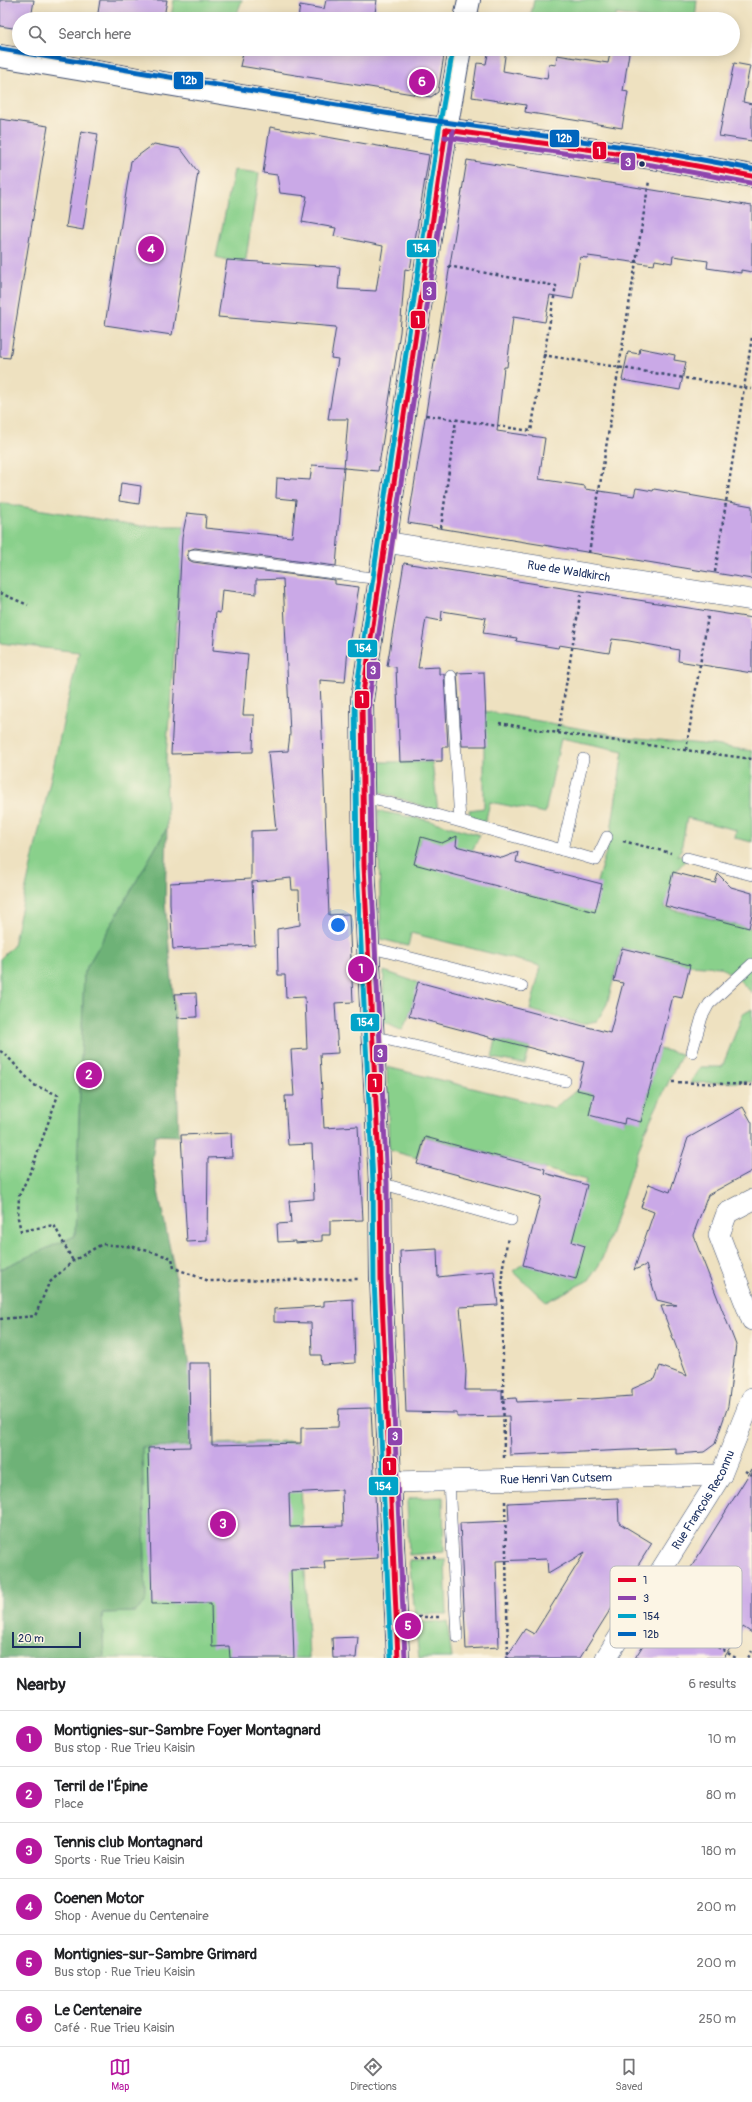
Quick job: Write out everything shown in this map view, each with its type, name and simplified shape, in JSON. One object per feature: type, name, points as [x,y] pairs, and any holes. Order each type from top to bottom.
[{"type":"street","points":[[466,12],[469,0]]},
{"type":"street","points":[[0,56],[446,130],[653,158],[752,176]]},
{"type":"street","points":[[398,1658],[381,1279],[380,1183],[368,947],[363,797],[362,700],[426,262],[459,56]]},
{"type":"street","name":"Rue de Waldkirch","points":[[385,542],[752,600]]},
{"type":"street","points":[[752,1200],[727,1212],[719,1235],[752,1320]]},
{"type":"street","name":"Rue François Reconnu","points":[[664,1566],[721,1475],[752,1398]]},
{"type":"street","name":"Rue Henri Van Cutsem","points":[[391,1482],[721,1475]]},
{"type":"street","name":"Rue François Reconnu","points":[[606,1658],[612,1648]]},
{"type":"lane","points":[[194,555],[380,579]]},
{"type":"lane","points":[[451,676],[460,821]]},
{"type":"lane","points":[[562,850],[583,759]]},
{"type":"lane","points":[[363,797],[460,821],[596,860],[607,837]]},
{"type":"lane","points":[[689,859],[752,875]]},
{"type":"lane","points":[[368,947],[522,986]]},
{"type":"lane","points":[[692,1052],[702,1017],[709,1004],[752,964]]},
{"type":"lane","points":[[372,1036],[565,1081]]},
{"type":"lane","points":[[380,1183],[511,1220]]},
{"type":"lane","points":[[448,1481],[456,1637]]},
{"type":"path","points":[[558,733],[653,158]]},
{"type":"path","points":[[404,412],[531,431],[556,286],[426,262]]},
{"type":"path","points":[[686,750],[752,337]]},
{"type":"path","points":[[543,355],[752,389]]},
{"type":"path","points":[[438,551],[456,420]]},
{"type":"path","points":[[0,593],[28,604]]},
{"type":"path","points":[[499,723],[558,733],[752,759]]},
{"type":"path","points":[[607,837],[689,859]]},
{"type":"path","points":[[0,1051],[5,1054],[34,1085],[58,1095],[32,1168],[19,1196],[18,1218],[22,1231],[54,1225],[73,1261]]},
{"type":"path","points":[[672,1082],[752,1085]]},
{"type":"path","points":[[508,1658],[504,1480],[502,1272],[511,1220]]},
{"type":"path","points":[[0,1319],[36,1316],[49,1283],[73,1261],[102,1244],[134,1247],[172,1258],[174,1268],[209,1281],[381,1279]]},
{"type":"path","points":[[394,1558],[452,1556]]},
{"type":"path","points":[[396,1618],[455,1616]]},
{"type":"path","points":[[719,1648],[736,1658]]},
{"type":"path","points":[[748,1658],[752,1651]]},
{"type":"green space","points":[[174,0],[242,0],[238,12],[172,12]]},
{"type":"green space","points":[[534,0],[697,0],[696,12],[531,12]]},
{"type":"green space","points":[[234,170],[259,173],[245,265],[216,257]]},
{"type":"green space","points":[[0,503],[142,526],[184,526],[166,757],[167,828],[84,972],[75,1236],[0,1269],[0,959],[13,946],[79,652],[0,643]]},
{"type":"green space","points":[[484,711],[627,737],[713,745],[752,751],[752,842],[735,838],[736,830],[687,818],[681,850],[677,855],[687,858],[673,875],[665,908],[751,928],[752,925],[752,993],[737,978],[720,967],[690,965],[622,948],[607,1004],[597,1021],[582,1024],[530,1010],[541,966],[411,933],[408,946],[381,939],[378,811],[427,820],[480,835],[472,851],[421,838],[414,863],[596,885],[610,838],[623,751],[561,738],[545,813],[490,802],[485,823],[471,821],[469,810],[484,808]]},
{"type":"green space","points":[[372,762],[432,762],[438,811],[370,789]]},
{"type":"green space","points":[[167,828],[165,902],[175,1015],[179,1136],[155,1135],[152,1162],[174,1268],[201,1445],[142,1447],[146,1602],[135,1612],[102,1613],[104,1658],[0,1658],[0,1269],[75,1236],[84,972]]},
{"type":"green space","points":[[384,971],[419,983],[409,1016],[402,1030],[382,1020]]},
{"type":"green space","points":[[752,1009],[752,1082],[690,1083],[700,1067],[722,1067],[743,1014]]},
{"type":"green space","points":[[496,1039],[530,1048],[525,1064],[492,1058]]},
{"type":"green space","points":[[659,1049],[682,1054],[645,1131],[601,1262],[589,1280],[546,1302],[513,1271],[523,1264],[576,1279],[583,1246],[569,1242],[586,1180],[423,1136],[417,1158],[389,1150],[387,1067],[554,1108],[578,1089],[594,1094],[624,1123],[625,1118],[641,1121]]},
{"type":"green space","points":[[289,1441],[299,1443],[309,1658],[104,1658],[102,1613],[134,1612],[146,1602],[142,1447]]},
{"type":"green space","points":[[443,1497],[444,1552],[409,1555],[407,1501],[411,1498]]},
{"type":"green space","points":[[445,1559],[447,1614],[415,1614],[409,1560]]},
{"type":"green space","points":[[415,1622],[447,1622],[452,1658],[419,1658]]},
{"type":"building","points":[[0,0],[34,0],[32,12],[12,12],[12,28],[0,26]]},
{"type":"building","points":[[100,0],[167,0],[166,12],[98,12]]},
{"type":"building","points":[[326,0],[377,0],[375,12],[299,12],[300,5],[324,9]]},
{"type":"building","points":[[242,56],[444,56],[438,92],[431,97],[240,66]]},
{"type":"building","points":[[488,56],[505,56],[503,71],[547,79],[549,64],[556,65],[557,56],[608,63],[610,56],[629,56],[623,91],[628,92],[622,128],[525,112],[526,105],[472,97],[477,63],[486,64]]},
{"type":"building","points":[[734,63],[750,66],[743,102],[752,104],[752,141],[719,136]]},
{"type":"building","points":[[0,119],[48,126],[10,358],[0,357]]},
{"type":"building","points":[[270,127],[429,155],[410,270],[405,269],[400,332],[378,471],[344,468],[348,419],[328,419],[338,359],[331,358],[336,327],[218,317],[227,260],[340,267],[338,289],[376,291],[383,246],[334,236],[336,228],[302,222],[307,196],[280,193],[277,175],[263,173]]},
{"type":"building","points":[[81,131],[98,134],[83,230],[66,227]]},
{"type":"building","points":[[154,144],[181,149],[198,172],[172,335],[105,325],[131,161]]},
{"type":"building","points":[[467,160],[752,206],[752,272],[741,270],[741,273],[707,268],[708,261],[673,256],[672,263],[655,260],[654,265],[588,256],[587,258],[580,257],[573,299],[550,295],[545,322],[513,317],[507,367],[504,367],[497,431],[545,438],[539,479],[585,486],[585,489],[634,496],[636,488],[653,491],[654,489],[752,506],[752,579],[408,523]]},
{"type":"building","points":[[640,348],[675,355],[674,360],[686,362],[680,390],[622,380],[628,352],[639,354]]},
{"type":"building","points":[[312,465],[344,467],[336,566],[195,548],[189,550],[187,554],[189,560],[193,562],[335,580],[335,584],[359,587],[348,649],[345,682],[320,680],[329,915],[349,914],[353,1002],[335,1003],[338,1053],[320,1054],[324,1128],[358,1126],[363,1220],[330,1221],[330,1235],[322,1235],[322,1241],[295,1243],[295,1241],[278,1242],[277,1224],[291,1223],[289,1201],[314,1199],[312,1144],[288,1145],[285,1096],[294,1096],[291,1050],[307,1049],[305,997],[286,998],[285,975],[278,975],[277,929],[300,925],[299,890],[292,890],[291,878],[252,882],[255,945],[173,949],[170,904],[170,883],[251,879],[251,831],[276,830],[268,752],[288,751],[290,734],[283,579],[256,580],[256,594],[222,590],[220,613],[216,612],[213,650],[248,654],[243,715],[254,715],[253,752],[171,754],[182,538],[187,513],[206,515],[205,528],[292,537],[296,500],[276,498],[277,478],[310,480]]},
{"type":"building","points":[[121,483],[141,486],[139,504],[119,501]]},
{"type":"building","points":[[404,563],[752,618],[752,673],[678,661],[679,650],[629,641],[612,639],[609,653],[559,645],[558,648],[516,641],[517,638],[483,633],[486,618],[442,611],[441,621],[426,618],[418,668],[439,667],[439,674],[444,674],[448,747],[442,747],[442,761],[400,762],[396,667],[387,666]]},
{"type":"building","points":[[484,672],[487,746],[462,746],[457,673]]},
{"type":"building","points":[[457,836],[456,846],[502,858],[518,852],[516,862],[602,884],[595,912],[414,864],[421,837],[442,843]]},
{"type":"building","points":[[673,872],[715,883],[718,874],[731,887],[752,893],[752,914],[749,928],[665,906]]},
{"type":"building","points":[[622,948],[690,965],[682,998],[673,996],[641,1122],[625,1118],[624,1124],[589,1115],[594,1094],[577,1090],[584,1062],[409,1016],[418,982],[610,1033],[623,983],[614,981]]},
{"type":"building","points":[[196,993],[197,1017],[177,1018],[175,994]]},
{"type":"building","points":[[743,1107],[752,1123],[752,1171],[708,1195],[693,1235],[736,1345],[728,1406],[715,1444],[704,1452],[676,1454],[676,1448],[510,1455],[509,1416],[457,1417],[457,1413],[406,1412],[400,1251],[437,1249],[438,1277],[494,1271],[498,1305],[460,1307],[466,1372],[465,1390],[502,1390],[502,1399],[516,1398],[517,1402],[591,1399],[632,1396],[632,1389],[655,1379],[660,1366],[687,1376],[661,1306],[677,1305],[657,1300],[646,1265],[634,1270],[654,1212],[641,1207],[649,1184],[670,1192],[688,1138]]},
{"type":"building","points":[[231,1133],[232,1157],[208,1158],[207,1241],[187,1242],[181,1135]]},
{"type":"building","points":[[425,1137],[545,1169],[544,1173],[587,1185],[572,1242],[585,1246],[576,1279],[523,1265],[541,1197],[417,1164]]},
{"type":"building","points":[[353,1299],[355,1363],[322,1365],[321,1355],[312,1355],[311,1323],[274,1322],[274,1309],[324,1306],[324,1301]]},
{"type":"building","points":[[189,1363],[211,1363],[212,1445],[301,1443],[301,1428],[338,1427],[339,1409],[371,1408],[378,1558],[324,1561],[325,1569],[291,1570],[294,1658],[230,1658],[229,1646],[212,1647],[211,1603],[152,1604],[148,1448],[190,1447]],"holes":[[[342,1490],[343,1526],[290,1527],[289,1493]]]},
{"type":"building","points":[[752,1469],[752,1633],[743,1627],[742,1629],[742,1566],[692,1566]]},
{"type":"building","points":[[618,1498],[619,1523],[652,1543],[638,1566],[610,1566],[610,1610],[580,1658],[506,1658],[525,1629],[534,1634],[585,1552],[548,1574],[547,1559],[496,1561],[499,1647],[466,1649],[460,1523],[509,1521],[508,1503]]},
{"type":"building","points":[[358,1637],[356,1658],[333,1658],[332,1638]]},
{"type":"building","points":[[641,1648],[730,1648],[724,1658],[635,1658]]},
{"type":"transit line","name":"12b","points":[[1,49],[12,51]]},
{"type":"transit line","name":"12b","points":[[43,56],[415,118],[654,151],[752,169]]},
{"type":"transit line","name":"154","points":[[391,1658],[374,1279],[373,1183],[357,866],[355,700],[439,129],[452,56]]},
{"type":"transit line","name":"1","points":[[446,130],[653,158],[752,176]]},
{"type":"transit line","name":"1","points":[[398,1658],[381,1279],[380,1183],[364,866],[362,700],[446,130]]},
{"type":"transit line","name":"3","points":[[405,1658],[388,1279],[387,1183],[371,866],[369,700],[453,131]]},
{"type":"transit line","name":"3","points":[[445,137],[652,165],[751,183]]},
{"type":"place","name":"Le Centenaire","points":[[422,82]]},
{"type":"place","name":"Coenen Motor","points":[[151,249]]},
{"type":"place","name":"Montignies-sur-Sambre Foyer Montagnard","points":[[361,969]]},
{"type":"place","name":"Terril de l'Épine","points":[[89,1075]]},
{"type":"place","name":"Tennis club Montagnard","points":[[223,1524]]},
{"type":"place","name":"Montignies-sur-Sambre Grimard","points":[[408,1626]]}]
